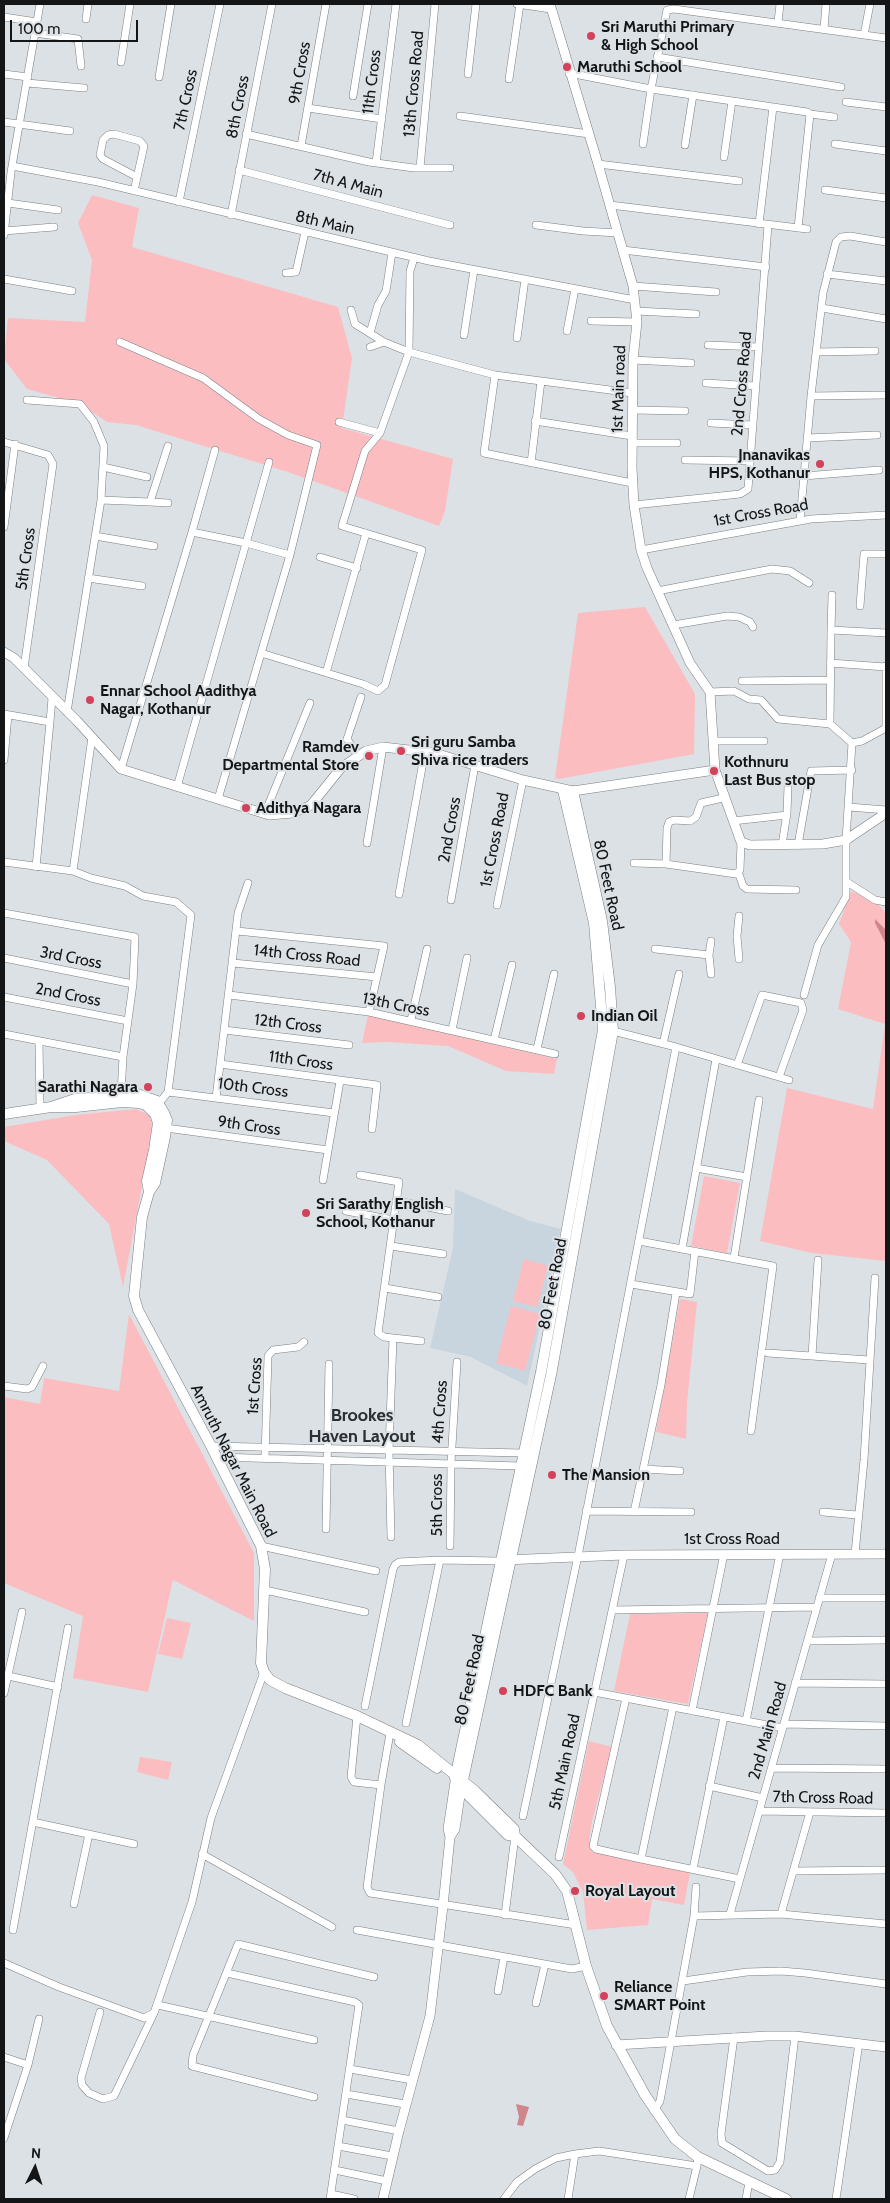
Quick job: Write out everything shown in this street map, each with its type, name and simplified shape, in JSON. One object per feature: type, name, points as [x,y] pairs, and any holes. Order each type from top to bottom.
[{"type":"main road","name":"80 Feet Road","points":[[459,1781],[512,1559],[546,1373],[613,1032],[568,790]]},
{"type":"main road","name":"80 Feet Road","points":[[459,1781],[500,1561],[520,1466],[546,1373],[603,1030],[606,988]]},
{"type":"main road","points":[[4,1114],[45,1107],[75,1099],[121,1094],[145,1096],[156,1107]]},
{"type":"main road","points":[[45,1107],[76,1107],[122,1102],[140,1103],[156,1107]]},
{"type":"main road","name":"Amruth Nagar Main Road","points":[[156,1107],[166,1120],[166,1128],[155,1183],[149,1192],[142,1217],[134,1296],[138,1310],[217,1457],[261,1546],[265,1569],[261,1663],[264,1672]]},
{"type":"main road","name":"Amruth Nagar Main Road","points":[[149,1192],[147,1181],[158,1123],[156,1107]]},
{"type":"main road","points":[[264,1672],[270,1680],[285,1688],[357,1716],[390,1734],[402,1736],[418,1745],[514,1828],[515,1836],[555,1874],[567,1891],[595,1995],[616,2045],[654,2111],[675,2139],[698,2161],[786,2199]]},
{"type":"street","points":[[4,235],[5,214],[8,203],[9,169],[19,125],[40,4]]},
{"type":"street","points":[[86,19],[88,4]]},
{"type":"street","points":[[121,62],[130,4]]},
{"type":"street","points":[[159,77],[172,4]]},
{"type":"street","name":"7th Cross","points":[[178,202],[220,4]]},
{"type":"street","name":"8th Cross","points":[[232,215],[239,170],[272,4]]},
{"type":"street","name":"9th Cross","points":[[301,146],[326,4]]},
{"type":"street","points":[[353,96],[368,4]]},
{"type":"street","name":"11th Cross","points":[[376,163],[396,4]]},
{"type":"street","name":"13th Cross Road","points":[[420,168],[435,4]]},
{"type":"street","points":[[468,74],[476,4]]},
{"type":"street","points":[[509,79],[519,4],[550,6]]},
{"type":"street","points":[[778,22],[780,4]]},
{"type":"street","points":[[824,29],[826,4]]},
{"type":"street","points":[[864,35],[870,4]]},
{"type":"street","name":"1st Main road","points":[[550,6],[633,286],[637,322],[633,360],[632,483],[642,550],[657,591],[690,663],[710,692]]},
{"type":"street","points":[[643,144],[651,89],[667,10],[674,9],[778,22],[886,38]]},
{"type":"street","points":[[4,17],[37,22]]},
{"type":"street","points":[[35,33],[78,39],[82,66]]},
{"type":"street","points":[[658,57],[841,87]]},
{"type":"street","points":[[569,73],[651,89],[834,117]]},
{"type":"street","points":[[4,74],[27,80],[84,88]]},
{"type":"street","points":[[685,146],[693,95]]},
{"type":"street","points":[[724,157],[732,101]]},
{"type":"street","points":[[846,102],[886,107]]},
{"type":"street","points":[[759,224],[772,107]]},
{"type":"street","points":[[308,108],[382,119]]},
{"type":"street","points":[[798,228],[810,114]]},
{"type":"street","points":[[460,116],[589,134]]},
{"type":"street","points":[[4,122],[70,131]]},
{"type":"street","points":[[134,191],[144,146],[140,141],[114,134],[108,135],[104,140],[100,154],[103,159],[137,177]]},
{"type":"street","points":[[246,134],[376,163],[420,168],[450,168]]},
{"type":"street","points":[[835,144],[886,151]]},
{"type":"street","points":[[598,164],[740,181]]},
{"type":"street","name":"8th Main","points":[[9,169],[98,182],[414,258],[634,300]]},
{"type":"street","name":"7th A Main","points":[[239,170],[450,225]]},
{"type":"street","points":[[825,190],[886,198]]},
{"type":"street","points":[[8,203],[58,210]]},
{"type":"street","points":[[610,206],[807,229]]},
{"type":"street","points":[[536,225],[583,232],[618,233]]},
{"type":"street","name":"2nd Cross Road","points":[[634,505],[740,494],[748,489],[768,225]]},
{"type":"street","points":[[4,231],[54,228]]},
{"type":"street","points":[[286,272],[296,272],[305,232]]},
{"type":"street","points":[[800,521],[816,352],[827,274],[836,242],[841,237],[850,236],[886,242]]},
{"type":"street","points":[[622,250],[766,267]]},
{"type":"street","points":[[370,333],[378,305],[386,291],[392,253]]},
{"type":"street","points":[[261,653],[363,684],[378,691],[385,685],[422,552],[420,549],[342,526],[365,451],[380,432],[409,352],[410,271],[414,258]]},
{"type":"street","points":[[464,335],[474,270]]},
{"type":"street","points":[[827,274],[886,281]]},
{"type":"street","points":[[4,279],[72,292]]},
{"type":"street","points":[[517,338],[524,280]]},
{"type":"street","points":[[633,286],[716,292]]},
{"type":"street","points":[[567,331],[575,289]]},
{"type":"street","points":[[822,308],[886,320]]},
{"type":"street","points":[[352,310],[355,324],[384,342],[409,352],[495,375],[633,393]]},
{"type":"street","points":[[636,312],[696,314]]},
{"type":"street","points":[[592,321],[637,322]]},
{"type":"street","points":[[120,342],[203,378],[259,419],[288,435],[318,445],[290,555],[218,799]]},
{"type":"street","points":[[370,347],[384,342]]},
{"type":"street","points":[[708,345],[759,347]]},
{"type":"street","points":[[816,352],[875,351]]},
{"type":"street","points":[[633,360],[691,364]]},
{"type":"street","points":[[495,375],[484,453],[632,483]]},
{"type":"street","points":[[532,463],[541,381]]},
{"type":"street","points":[[706,383],[755,386]]},
{"type":"street","points":[[811,396],[886,395]]},
{"type":"street","points":[[27,400],[80,404],[94,422],[104,446],[101,500],[67,712]]},
{"type":"street","points":[[632,410],[685,411]]},
{"type":"street","points":[[536,421],[632,440],[677,443]]},
{"type":"street","points":[[339,422],[380,432]]},
{"type":"street","points":[[712,424],[752,425]]},
{"type":"street","points":[[807,438],[877,435]]},
{"type":"street","points":[[4,442],[16,444],[4,526]]},
{"type":"street","name":"5th Cross","points":[[16,444],[48,455],[53,464],[24,668]]},
{"type":"street","points":[[150,502],[168,446]]},
{"type":"street","points":[[121,770],[215,450]]},
{"type":"street","points":[[686,460],[750,462]]},
{"type":"street","points":[[177,787],[269,462]]},
{"type":"street","points":[[103,467],[147,477]]},
{"type":"street","points":[[804,476],[879,470]]},
{"type":"street","points":[[101,500],[168,503]]},
{"type":"street","name":"1st Cross Road","points":[[642,550],[800,521],[886,515]]},
{"type":"street","points":[[192,532],[246,543],[290,555]]},
{"type":"street","points":[[326,673],[366,533]]},
{"type":"street","points":[[95,536],[154,546]]},
{"type":"street","points":[[860,606],[864,554],[886,554]]},
{"type":"street","points":[[320,558],[357,568]]},
{"type":"street","points":[[657,591],[772,569],[790,570],[809,582]]},
{"type":"street","points":[[88,578],[142,586]]},
{"type":"street","points":[[830,724],[829,680],[832,595]]},
{"type":"street","points":[[673,625],[727,616],[739,617],[750,622],[753,627]]},
{"type":"street","points":[[831,630],[886,632]]},
{"type":"street","points":[[4,652],[14,658],[24,668],[92,737],[121,770],[265,814],[293,814],[311,805],[340,768],[366,751],[383,747],[425,751],[523,780],[568,790],[715,770]]},
{"type":"street","points":[[830,663],[886,666],[886,728],[862,741],[852,744]]},
{"type":"street","points":[[742,681],[829,680]]},
{"type":"street","points":[[796,890],[747,889],[743,886],[739,874],[741,842],[723,798],[715,770],[710,692],[734,691],[749,699],[761,700],[778,719],[830,724],[852,744],[852,770],[846,840],[846,897],[818,945],[804,995]]},
{"type":"street","points":[[358,756],[347,739],[361,697]]},
{"type":"street","points":[[36,866],[52,698]]},
{"type":"street","points":[[265,814],[310,703]]},
{"type":"street","points":[[4,760],[6,715],[50,722]]},
{"type":"street","points":[[73,871],[92,737]]},
{"type":"street","points":[[713,741],[764,741]]},
{"type":"street","points":[[367,843],[383,747]]},
{"type":"street","points":[[399,894],[425,751]]},
{"type":"street","name":"2nd Cross","points":[[451,900],[475,765]]},
{"type":"street","points":[[798,845],[811,771],[852,770]]},
{"type":"street","name":"1st Cross Road","points":[[497,905],[523,780]]},
{"type":"street","points":[[782,845],[787,815],[788,786]]},
{"type":"street","points":[[666,864],[667,828],[669,822],[674,820],[690,821],[696,817],[701,803],[723,798]]},
{"type":"street","points":[[849,807],[886,812]]},
{"type":"street","points":[[741,842],[750,845],[798,845],[823,844],[846,840],[886,812]]},
{"type":"street","points":[[733,821],[787,815]]},
{"type":"street","points":[[4,862],[73,871],[91,878],[126,886],[142,896],[176,902],[191,915],[168,1092],[156,1107]]},
{"type":"street","points":[[634,863],[666,864],[739,874]]},
{"type":"street","points":[[847,882],[874,900],[886,902]]},
{"type":"street","points":[[216,1098],[238,931],[238,913],[248,883]]},
{"type":"street","points":[[4,913],[136,938],[123,1057],[121,1094]]},
{"type":"street","points":[[739,916],[737,936],[739,959]]},
{"type":"street","points":[[238,931],[384,946],[369,1012]]},
{"type":"street","points":[[711,941],[709,955],[711,974]]},
{"type":"street","points":[[654,949],[709,955]]},
{"type":"street","points":[[411,1020],[427,950]]},
{"type":"street","name":"3rd Cross","points":[[4,958],[132,984]]},
{"type":"street","points":[[452,1030],[467,958]]},
{"type":"street","name":"14th Cross Road","points":[[233,963],[377,977]]},
{"type":"street","points":[[494,1040],[512,965]]},
{"type":"street","points":[[536,1049],[554,974]]},
{"type":"street","points":[[663,1044],[679,974]]},
{"type":"street","points":[[737,1065],[762,995],[801,1004],[804,1010],[779,1077]]},
{"type":"street","name":"13th Cross","points":[[229,996],[369,1012],[555,1054]]},
{"type":"street","name":"2nd Cross","points":[[4,997],[128,1021]]},
{"type":"street","name":"12th Cross","points":[[224,1030],[349,1045]]},
{"type":"street","points":[[613,1032],[676,1047],[789,1080]]},
{"type":"street","points":[[4,1034],[123,1057]]},
{"type":"street","points":[[39,1041],[45,1107]]},
{"type":"street","points":[[523,1816],[578,1556],[676,1047]]},
{"type":"street","points":[[682,1249],[716,1059]]},
{"type":"street","name":"11th Cross","points":[[220,1064],[377,1086],[372,1129]]},
{"type":"street","points":[[324,1180],[340,1081]]},
{"type":"street","name":"10th Cross","points":[[168,1092],[334,1113]]},
{"type":"street","points":[[734,1258],[759,1100]]},
{"type":"street","name":"9th Cross","points":[[166,1128],[328,1150]]},
{"type":"street","points":[[696,1168],[747,1177]]},
{"type":"street","points":[[360,1175],[399,1182],[378,1334],[384,1337],[421,1341]]},
{"type":"street","points":[[397,1201],[448,1211]]},
{"type":"street","points":[[346,1211],[394,1220]]},
{"type":"street","points":[[639,1241],[773,1266],[751,1431]]},
{"type":"street","points":[[391,1246],[443,1254]]},
{"type":"street","points":[[631,1284],[690,1294],[695,1251]]},
{"type":"street","points":[[812,1356],[818,1260]]},
{"type":"street","points":[[855,1554],[864,1460],[875,1278]]},
{"type":"street","points":[[385,1288],[438,1297]]},
{"type":"street","points":[[634,1512],[661,1385],[676,1293]]},
{"type":"street","points":[[391,1537],[389,1450],[394,1338]]},
{"type":"street","name":"1st Cross","points":[[265,1458],[268,1356],[273,1350],[298,1347],[304,1342]]},
{"type":"street","points":[[768,1353],[869,1360]]},
{"type":"street","name":"4th Cross","points":[[451,1463],[457,1362]]},
{"type":"street","points":[[326,1529],[329,1364]]},
{"type":"street","points":[[4,1386],[28,1389],[36,1383],[42,1369]]},
{"type":"street","points":[[211,1446],[523,1453]]},
{"type":"street","points":[[217,1457],[520,1466]]},
{"type":"street","name":"5th Cross","points":[[450,1546],[451,1463]]},
{"type":"street","points":[[643,1469],[680,1471]]},
{"type":"street","points":[[586,1511],[691,1512]]},
{"type":"street","points":[[823,1512],[858,1515]]},
{"type":"street","points":[[261,1546],[376,1571]]},
{"type":"street","points":[[692,1711],[724,1554]]},
{"type":"street","points":[[746,1721],[780,1554]]},
{"type":"street","name":"2nd Main Road","points":[[730,1914],[832,1554]]},
{"type":"street","name":"1st Cross Road","points":[[500,1561],[624,1555],[886,1554]]},
{"type":"street","name":"5th Main Road","points":[[559,1857],[624,1555]]},
{"type":"street","points":[[365,1706],[393,1568],[398,1562],[440,1560],[500,1561]]},
{"type":"street","points":[[406,1723],[440,1560]]},
{"type":"street","points":[[265,1590],[366,1612]]},
{"type":"street","points":[[820,1598],[886,1598]]},
{"type":"street","points":[[612,1610],[817,1606]]},
{"type":"street","points":[[4,1692],[6,1676],[22,1612]]},
{"type":"street","points":[[13,1930],[68,1628]]},
{"type":"street","points":[[808,1641],[886,1640]]},
{"type":"street","points":[[100,2012],[81,2078],[82,2085],[89,2093],[104,2099],[114,2096],[158,2005],[192,1902],[202,1854],[219,1793],[264,1672]]},
{"type":"street","points":[[6,1676],[58,1687]]},
{"type":"street","points":[[796,1683],[886,1684]]},
{"type":"street","points":[[594,1692],[746,1721],[783,1726],[886,1726]]},
{"type":"street","points":[[626,1698],[593,1844],[596,1849],[740,1879]]},
{"type":"street","points":[[642,1859],[673,1707]]},
{"type":"street","points":[[357,1716],[351,1777],[354,1782],[381,1786]]},
{"type":"street","points":[[693,1870],[724,1717]]},
{"type":"street","points":[[390,1734],[381,1786],[368,1891],[370,1893],[443,1906],[576,1926]]},
{"type":"street","points":[[772,1768],[886,1769]]},
{"type":"street","points":[[383,2199],[392,2156],[430,2016],[450,1837],[455,1829],[459,1781]]},
{"type":"street","points":[[709,1786],[763,1798]]},
{"type":"street","name":"7th Cross Road","points":[[759,1811],[886,1813]]},
{"type":"street","points":[[781,1914],[810,1812]]},
{"type":"street","points":[[33,1822],[134,1844]]},
{"type":"street","points":[[74,1904],[89,1834]]},
{"type":"street","points":[[505,1915],[515,1836]]},
{"type":"street","points":[[202,1854],[332,1927]]},
{"type":"street","points":[[794,1870],[886,1870]]},
{"type":"street","points":[[654,2111],[660,2101],[683,1981],[694,1916],[696,1888]]},
{"type":"street","points":[[694,1916],[781,1914],[886,1924]]},
{"type":"street","points":[[357,1930],[545,1964],[572,1968],[586,1966]]},
{"type":"street","points":[[314,2097],[192,2066],[193,2056],[238,1944],[374,1977]]},
{"type":"street","points":[[498,1991],[504,1957]]},
{"type":"street","points":[[4,1963],[59,1987],[144,2018],[154,2013]]},
{"type":"street","points":[[536,2003],[545,1964]]},
{"type":"street","points":[[683,1981],[747,1972],[781,1971],[886,1984]]},
{"type":"street","points":[[227,1973],[357,2003],[359,2010],[331,2197],[354,2199]]},
{"type":"street","points":[[158,2005],[314,2040]]},
{"type":"street","points":[[4,2138],[28,2065],[39,2019]]},
{"type":"street","points":[[616,2045],[734,2037],[795,2036],[886,2048]]},
{"type":"street","points":[[734,2037],[721,2134],[722,2143],[768,2171],[775,2170],[780,2162],[795,2036]]},
{"type":"street","points":[[836,2199],[859,2043]]},
{"type":"street","points":[[4,2057],[28,2065]]},
{"type":"street","points":[[350,2069],[412,2080]]},
{"type":"street","points":[[346,2094],[406,2104]]},
{"type":"street","points":[[342,2120],[399,2130]]},
{"type":"street","points":[[338,2146],[392,2156]]},
{"type":"street","points":[[504,2199],[517,2182],[535,2169],[556,2158],[599,2151],[698,2161],[689,2199]]},
{"type":"street","points":[[568,2199],[575,2154]]},
{"type":"street","points":[[335,2170],[387,2181]]},
{"type":"street","points":[[746,2199],[749,2182]]},
{"type":"shaded area","points":[[92,195],[139,208],[132,247],[338,307],[352,358],[342,428],[453,459],[445,511],[439,526],[288,472],[136,425],[107,422],[80,404],[27,389],[4,359],[8,318],[85,322],[92,260],[78,223]]},
{"type":"shaded area","points":[[645,607],[695,694],[694,754],[559,779],[555,778],[578,613]]},
{"type":"shaded area","points":[[851,891],[877,903],[886,913],[886,1261],[812,1253],[760,1241],[787,1088],[873,1109],[885,1024],[838,1009],[851,942],[839,924]]},
{"type":"shaded area","points":[[875,919],[886,930],[886,944],[875,923]]},
{"type":"shaded area","points":[[368,1015],[557,1059],[554,1074],[506,1071],[448,1046],[386,1042],[362,1043]]},
{"type":"shaded area","points":[[136,1109],[149,1115],[153,1127],[123,1287],[109,1224],[47,1160],[4,1141],[4,1127],[75,1115]]},
{"type":"shaded area","points":[[704,1176],[740,1183],[727,1253],[691,1246]]},
{"type":"shaded area","points":[[455,1189],[530,1221],[561,1229],[527,1386],[471,1357],[430,1348],[453,1248]]},
{"type":"shaded area","points":[[524,1259],[548,1266],[537,1307],[513,1301]]},
{"type":"shaded area","points":[[680,1299],[697,1302],[687,1403],[686,1439],[656,1432]]},
{"type":"shaded area","points":[[511,1306],[540,1314],[525,1371],[496,1363]]},
{"type":"shaded area","points":[[129,1314],[254,1553],[254,1621],[173,1580],[148,1692],[73,1678],[83,1616],[4,1583],[4,1397],[40,1404],[44,1378],[119,1391]]},
{"type":"shaded area","points":[[708,1613],[688,1704],[614,1691],[630,1614]]},
{"type":"shaded area","points":[[167,1618],[191,1623],[182,1659],[158,1654]]},
{"type":"shaded area","points":[[589,1741],[612,1747],[592,1821],[589,1839],[592,1852],[690,1873],[684,1905],[652,1899],[648,1925],[587,1930],[583,1892],[573,1872],[563,1864]]},
{"type":"shaded area","points":[[140,1757],[172,1762],[168,1780],[137,1772]]},
{"type":"shaded area","points":[[516,2104],[529,2107],[523,2126],[517,2125],[519,2117]]},
{"type":"place","name":"Sri Maruthi Primary & High School","points":[[591,36]]},
{"type":"place","name":"Maruthi School","points":[[567,67]]},
{"type":"place","name":"Jnanavikas HPS, Kothanur","points":[[820,464]]},
{"type":"place","name":"Ennar School Aadithya Nagar, Kothanur","points":[[90,700]]},
{"type":"place","name":"Sri guru Samba Shiva rice traders","points":[[401,751]]},
{"type":"place","name":"Ramdev Departmental Store","points":[[369,756]]},
{"type":"place","name":"Kothnuru Last Bus stop","points":[[714,771]]},
{"type":"place","name":"Adithya Nagara","points":[[246,808]]},
{"type":"place","name":"Indian Oil","points":[[581,1016]]},
{"type":"place","name":"Sarathi Nagara","points":[[148,1087]]},
{"type":"place","name":"Sri Sarathy English School, Kothanur","points":[[306,1213]]},
{"type":"place","name":"The Mansion","points":[[552,1475]]},
{"type":"place","name":"HDFC Bank","points":[[503,1691]]},
{"type":"place","name":"Royal Layout","points":[[575,1891]]},
{"type":"place","name":"Reliance SMART Point","points":[[604,1996]]},
{"type":"district","name":"Brookes Haven Layout","points":[[362,1426]]}]
